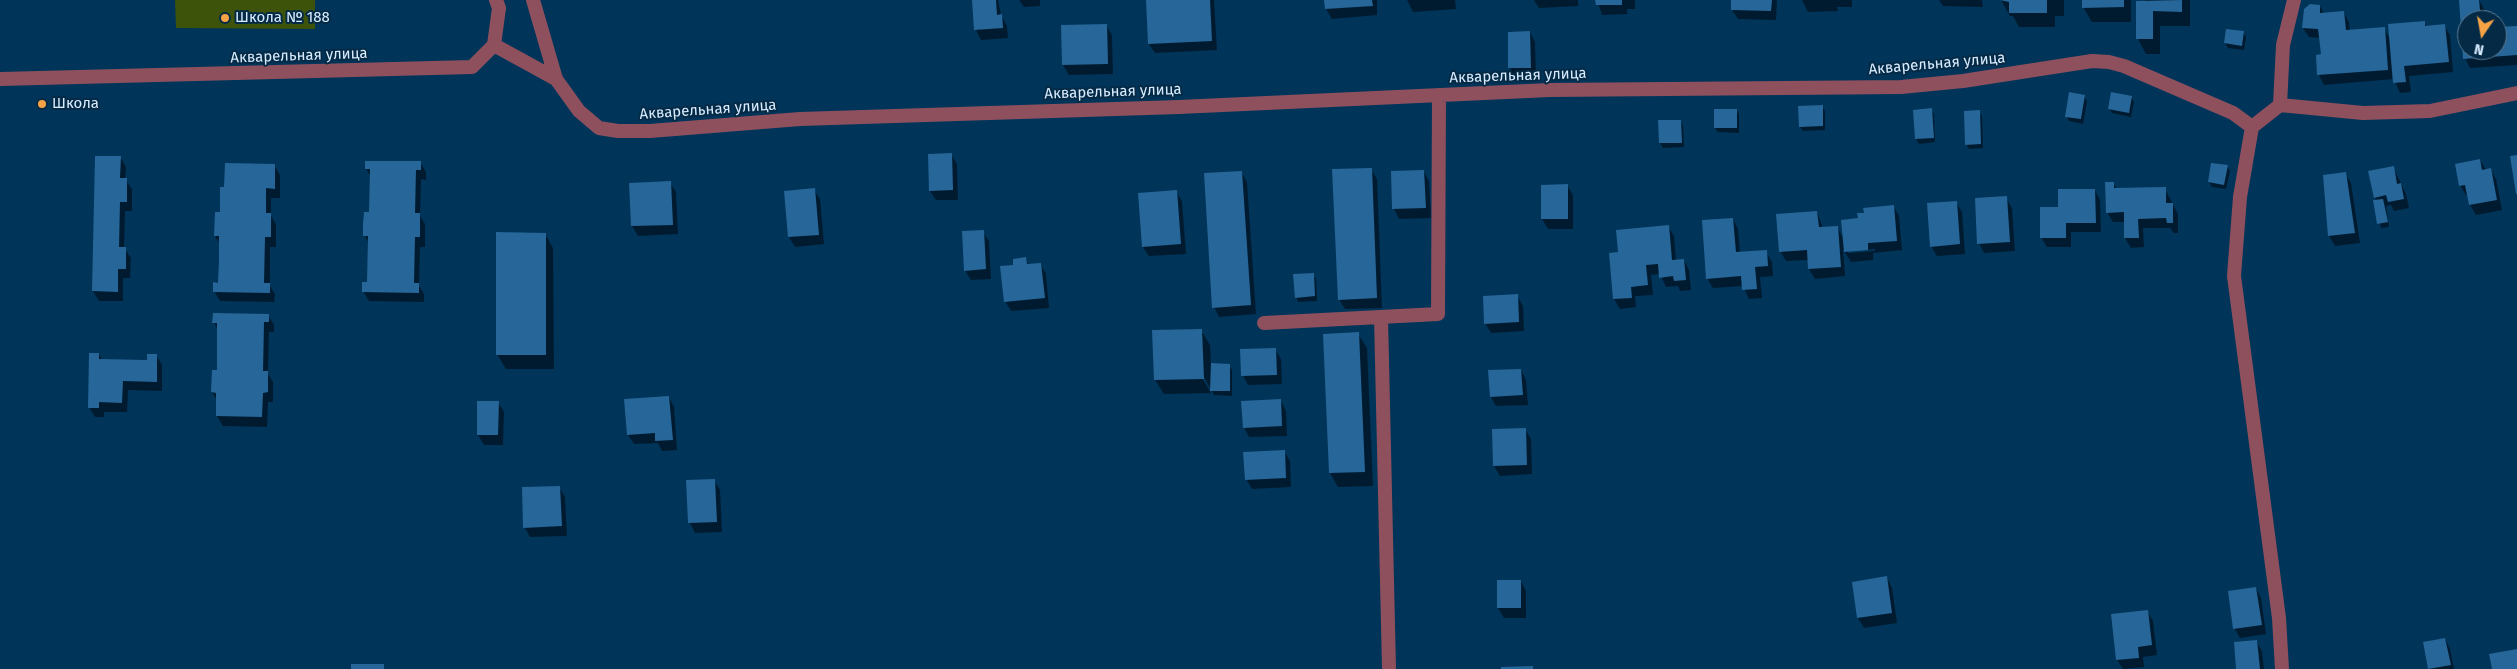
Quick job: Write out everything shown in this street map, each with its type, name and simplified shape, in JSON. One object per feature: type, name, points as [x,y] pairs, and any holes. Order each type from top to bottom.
[{"type":"street","points":[[494,45],[499,8],[496,0]]},
{"type":"street","points":[[533,0],[556,79]]},
{"type":"street","points":[[2280,104],[2283,45],[2294,0]]},
{"type":"street","name":"Акварельная улица","points":[[0,79],[472,68],[494,45],[556,79],[579,111],[599,128],[618,131],[650,131],[800,119],[1550,90],[1901,87],[1963,81],[2092,61],[2109,62],[2233,114],[2252,127]]},
{"type":"street","points":[[2282,669],[2279,618],[2234,276],[2240,197],[2252,127],[2280,104],[2363,113],[2430,111],[2517,93]]},
{"type":"street","points":[[1264,323],[1438,314],[1439,95]]},
{"type":"street","points":[[1381,317],[1389,669]]},
{"type":"green space","points":[[175,0],[315,0],[315,29],[176,28]]},
{"type":"building","points":[[972,0],[996,0],[997,15],[1002,14],[1003,28],[974,30]]},
{"type":"building","points":[[1146,0],[1210,0],[1212,41],[1148,44]]},
{"type":"building","points":[[1324,0],[1372,0],[1373,6],[1325,9]]},
{"type":"building","points":[[1595,0],[1622,0],[1622,5],[1596,5]]},
{"type":"building","points":[[1731,0],[1772,0],[1771,11],[1731,10]]},
{"type":"building","points":[[2000,0],[2047,0],[2047,13],[2009,13],[2009,2]]},
{"type":"building","points":[[2082,0],[2124,0],[2124,7],[2082,8]]},
{"type":"building","points":[[2182,0],[2182,12],[2153,11],[2153,39],[2136,39],[2136,1]]},
{"type":"building","points":[[2459,0],[2479,0],[2480,10],[2460,10]]},
{"type":"building","points":[[2310,4],[2320,5],[2320,13],[2344,11],[2346,30],[2385,27],[2388,70],[2317,75],[2316,55],[2321,54],[2318,29],[2302,28],[2304,9]]},
{"type":"building","points":[[2425,21],[2425,26],[2445,24],[2449,62],[2404,66],[2406,82],[2393,83],[2388,24]]},
{"type":"building","points":[[1107,24],[1108,64],[1062,65],[1061,25]]},
{"type":"building","points":[[2507,26],[2517,26],[2517,55],[2507,56]]},
{"type":"building","points":[[2226,29],[2244,31],[2242,46],[2224,43]]},
{"type":"building","points":[[1530,31],[1531,68],[1508,68],[1508,32]]},
{"type":"building","points":[[2069,92],[2085,95],[2081,119],[2065,117]]},
{"type":"building","points":[[2111,92],[2132,96],[2129,113],[2108,109]]},
{"type":"building","points":[[1823,105],[1823,126],[1799,127],[1798,106]]},
{"type":"building","points":[[1932,108],[1934,138],[1915,139],[1913,110]]},
{"type":"building","points":[[1714,109],[1737,109],[1737,128],[1714,128]]},
{"type":"building","points":[[1980,110],[1981,144],[1965,145],[1964,111]]},
{"type":"building","points":[[1658,120],[1681,120],[1682,143],[1659,143]]},
{"type":"building","points":[[952,153],[953,190],[929,191],[928,154]]},
{"type":"building","points":[[2517,155],[2517,194],[2516,194],[2510,156]]},
{"type":"building","points":[[95,156],[121,156],[120,178],[127,178],[127,202],[120,202],[119,247],[126,247],[126,269],[118,269],[118,292],[92,291]]},
{"type":"building","points":[[2480,159],[2482,170],[2491,168],[2497,200],[2469,205],[2465,185],[2459,186],[2455,164]]},
{"type":"building","points":[[365,161],[421,161],[421,170],[416,170],[415,213],[420,213],[420,237],[415,237],[414,283],[419,283],[419,293],[362,292],[362,282],[367,282],[368,236],[363,236],[363,224],[364,212],[369,212],[370,169],[365,169]]},
{"type":"building","points":[[225,163],[275,164],[275,189],[266,188],[266,213],[271,213],[271,237],[265,237],[264,283],[270,283],[270,293],[213,292],[213,282],[218,283],[219,259],[219,236],[214,236],[215,212],[220,212],[220,187],[224,187]]},
{"type":"building","points":[[2211,163],[2228,165],[2224,185],[2208,182]]},
{"type":"building","points":[[2394,166],[2397,184],[2401,183],[2404,199],[2388,202],[2386,195],[2374,198],[2368,171]]},
{"type":"building","points":[[1372,168],[1377,298],[1338,300],[1332,169]]},
{"type":"building","points":[[1424,170],[1426,208],[1392,209],[1391,171]]},
{"type":"building","points":[[1242,171],[1251,305],[1212,308],[1204,173]]},
{"type":"building","points":[[2346,172],[2355,233],[2328,236],[2323,175]]},
{"type":"building","points":[[671,181],[673,225],[631,226],[629,183]]},
{"type":"building","points":[[2105,182],[2114,182],[2114,188],[2166,187],[2166,203],[2173,203],[2173,223],[2167,223],[2166,218],[2138,219],[2139,238],[2124,238],[2124,212],[2106,213]]},
{"type":"building","points":[[1568,184],[1568,219],[1541,219],[1541,185]]},
{"type":"building","points":[[815,188],[819,235],[788,237],[784,191]]},
{"type":"building","points":[[2058,189],[2095,189],[2096,223],[2066,223],[2066,238],[2040,238],[2040,207],[2058,207]]},
{"type":"building","points":[[1177,190],[1181,244],[1142,247],[1138,193]]},
{"type":"building","points":[[2007,196],[2010,242],[1977,244],[1975,198]]},
{"type":"building","points":[[2383,199],[2388,222],[2377,224],[2373,200]]},
{"type":"building","points":[[1957,201],[1960,244],[1930,247],[1927,203]]},
{"type":"building","points":[[1894,205],[1897,241],[1868,243],[1868,250],[1844,252],[1841,220],[1858,218],[1857,213],[1864,213],[1863,208]]},
{"type":"building","points":[[1817,211],[1819,227],[1838,226],[1841,267],[1808,269],[1807,250],[1779,252],[1776,214]]},
{"type":"building","points":[[1733,218],[1736,252],[1767,250],[1768,266],[1755,267],[1757,289],[1742,290],[1741,276],[1706,279],[1702,220]]},
{"type":"building","points":[[1669,225],[1672,260],[1684,259],[1686,280],[1674,281],[1673,276],[1659,278],[1658,264],[1646,265],[1648,285],[1631,287],[1632,298],[1613,299],[1609,253],[1618,252],[1616,230]]},
{"type":"building","points":[[984,230],[986,269],[964,271],[962,231]]},
{"type":"building","points":[[496,232],[546,233],[546,355],[496,355]]},
{"type":"building","points":[[1026,257],[1027,264],[1041,263],[1045,298],[1004,302],[1000,266],[1013,265],[1013,259]]},
{"type":"building","points":[[1314,273],[1315,296],[1295,298],[1293,274]]},
{"type":"building","points":[[1518,294],[1519,322],[1484,324],[1483,296]]},
{"type":"building","points":[[213,313],[269,314],[269,322],[264,322],[263,371],[268,371],[268,392],[263,393],[262,417],[216,416],[216,393],[211,392],[212,370],[217,370],[217,323],[212,323]]},
{"type":"building","points":[[1202,329],[1204,379],[1154,380],[1152,330]]},
{"type":"building","points":[[1359,332],[1365,472],[1329,473],[1323,334]]},
{"type":"building","points":[[1276,348],[1277,375],[1241,376],[1240,349]]},
{"type":"building","points":[[89,353],[99,353],[99,359],[147,360],[147,354],[157,354],[157,382],[123,381],[122,403],[99,402],[99,408],[88,408]]},
{"type":"building","points":[[1211,363],[1230,364],[1230,391],[1210,391]]},
{"type":"building","points":[[1521,369],[1523,395],[1490,397],[1488,370]]},
{"type":"building","points":[[669,396],[673,440],[655,441],[655,433],[627,435],[624,399]]},
{"type":"building","points":[[1281,399],[1282,426],[1243,428],[1241,401]]},
{"type":"building","points":[[477,401],[499,401],[498,435],[477,435]]},
{"type":"building","points":[[1526,428],[1527,465],[1493,466],[1492,429]]},
{"type":"building","points":[[1285,450],[1286,478],[1245,480],[1243,452]]},
{"type":"building","points":[[715,479],[717,522],[688,523],[686,480]]},
{"type":"building","points":[[560,486],[562,526],[523,528],[522,487]]},
{"type":"building","points":[[1887,576],[1892,613],[1857,618],[1852,582]]},
{"type":"building","points":[[1497,580],[1521,580],[1521,608],[1497,608]]},
{"type":"building","points":[[2256,587],[2262,625],[2233,629],[2228,591]]},
{"type":"building","points":[[2148,610],[2152,645],[2138,647],[2139,658],[2116,660],[2111,614]]},
{"type":"building","points":[[2445,638],[2451,665],[2428,669],[2423,642]]},
{"type":"building","points":[[2257,640],[2260,669],[2236,669],[2234,642]]},
{"type":"building","points":[[2517,649],[2517,669],[2492,669],[2489,654]]},
{"type":"building","points":[[351,664],[384,664],[384,669],[351,669]]},
{"type":"building","points":[[1533,666],[1533,669],[1501,669],[1501,667]]},
{"type":"place","name":"Школа № 188","points":[[225,18]]},
{"type":"place","name":"Школа","points":[[42,104]]}]
